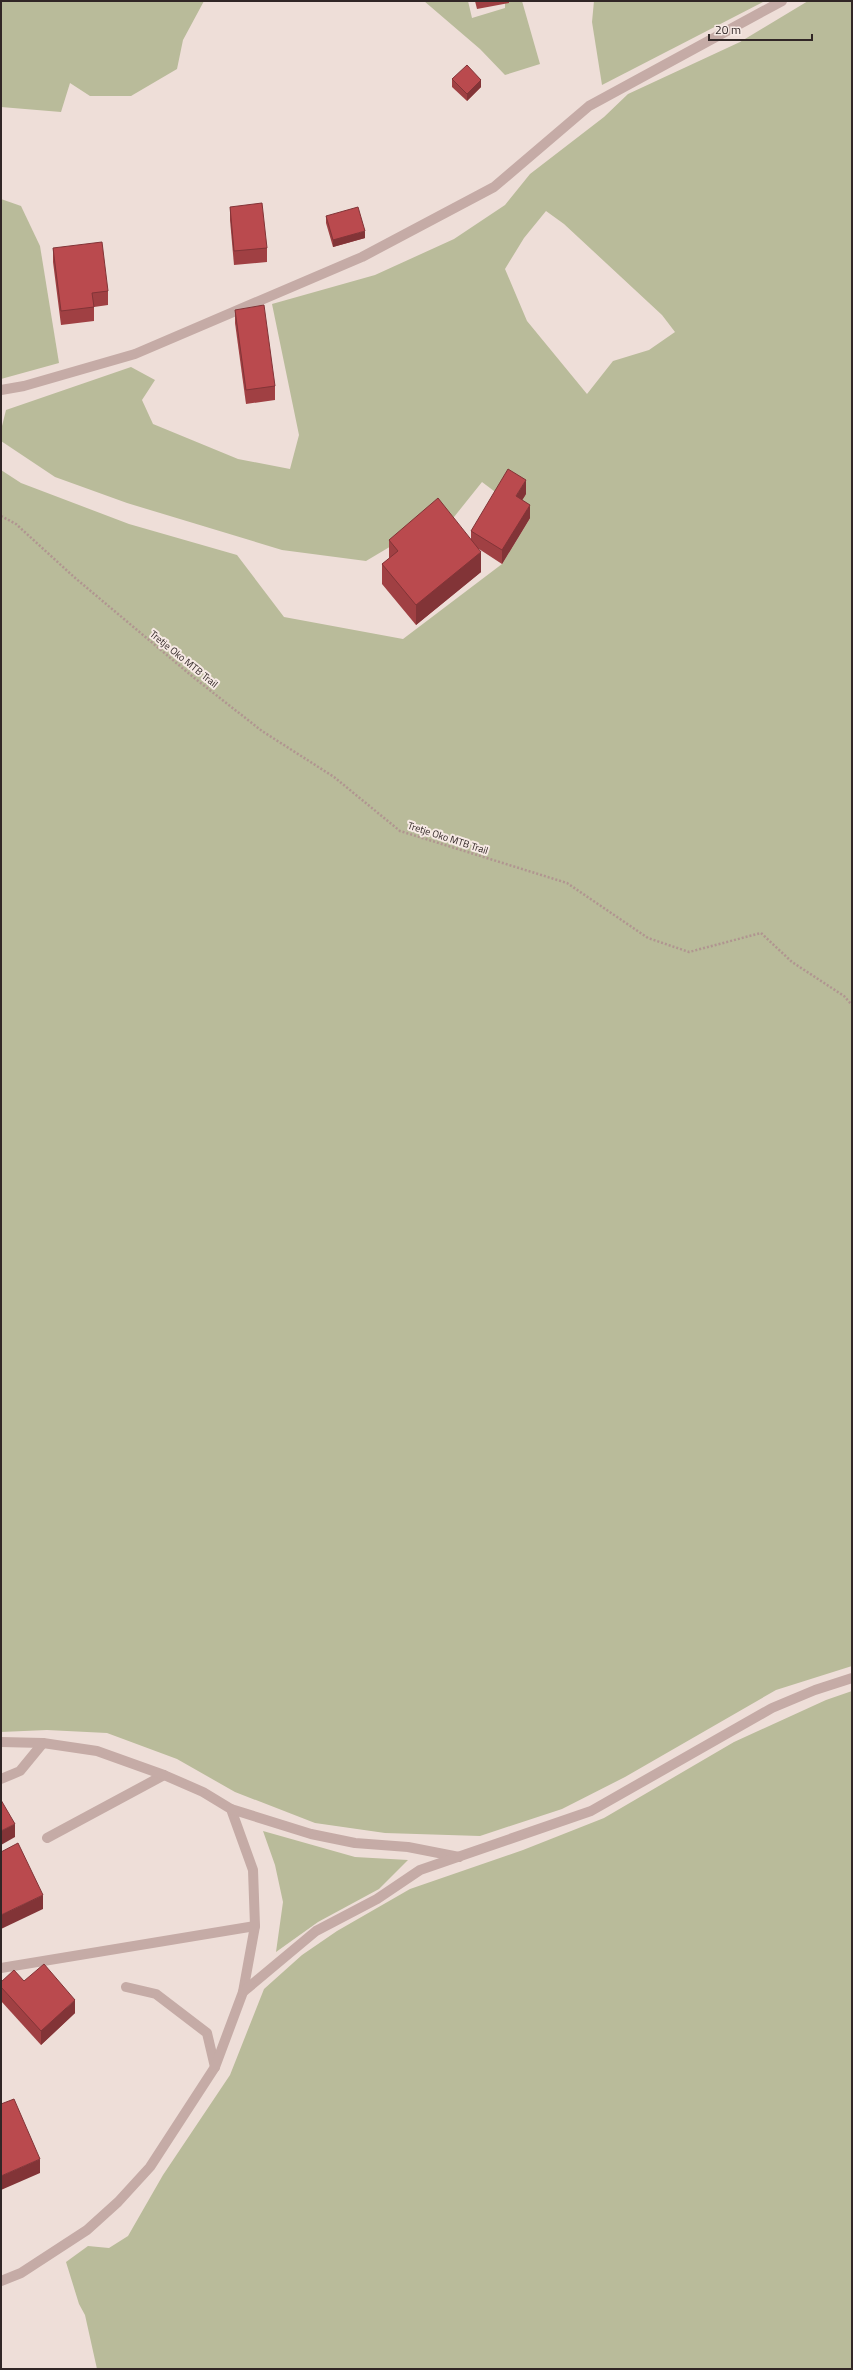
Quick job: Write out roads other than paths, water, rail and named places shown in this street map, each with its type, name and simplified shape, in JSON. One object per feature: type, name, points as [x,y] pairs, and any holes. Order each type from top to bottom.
[{"type":"street","points":[[1,390],[24,386],[135,354],[362,257],[494,187],[590,106],[782,1]]},
{"type":"street","points":[[243,1992],[316,1931],[377,1899],[420,1870],[591,1811],[772,1708],[815,1690],[852,1678]]},
{"type":"street","points":[[1,1742],[43,1743],[97,1751],[164,1775],[202,1792],[231,1808],[310,1834],[355,1843],[408,1847],[459,1857]]},
{"type":"street","points":[[1,1779],[20,1771],[43,1743]]},
{"type":"street","points":[[47,1838],[164,1775]]},
{"type":"street","points":[[1,2281],[21,2273],[80,2235],[118,2202],[150,2167],[215,2067],[243,1992],[255,1926],[253,1870],[231,1808]]},
{"type":"street","points":[[1,1968],[255,1926]]},
{"type":"street","points":[[126,1987],[156,1994],[207,2033],[215,2067]]}]
